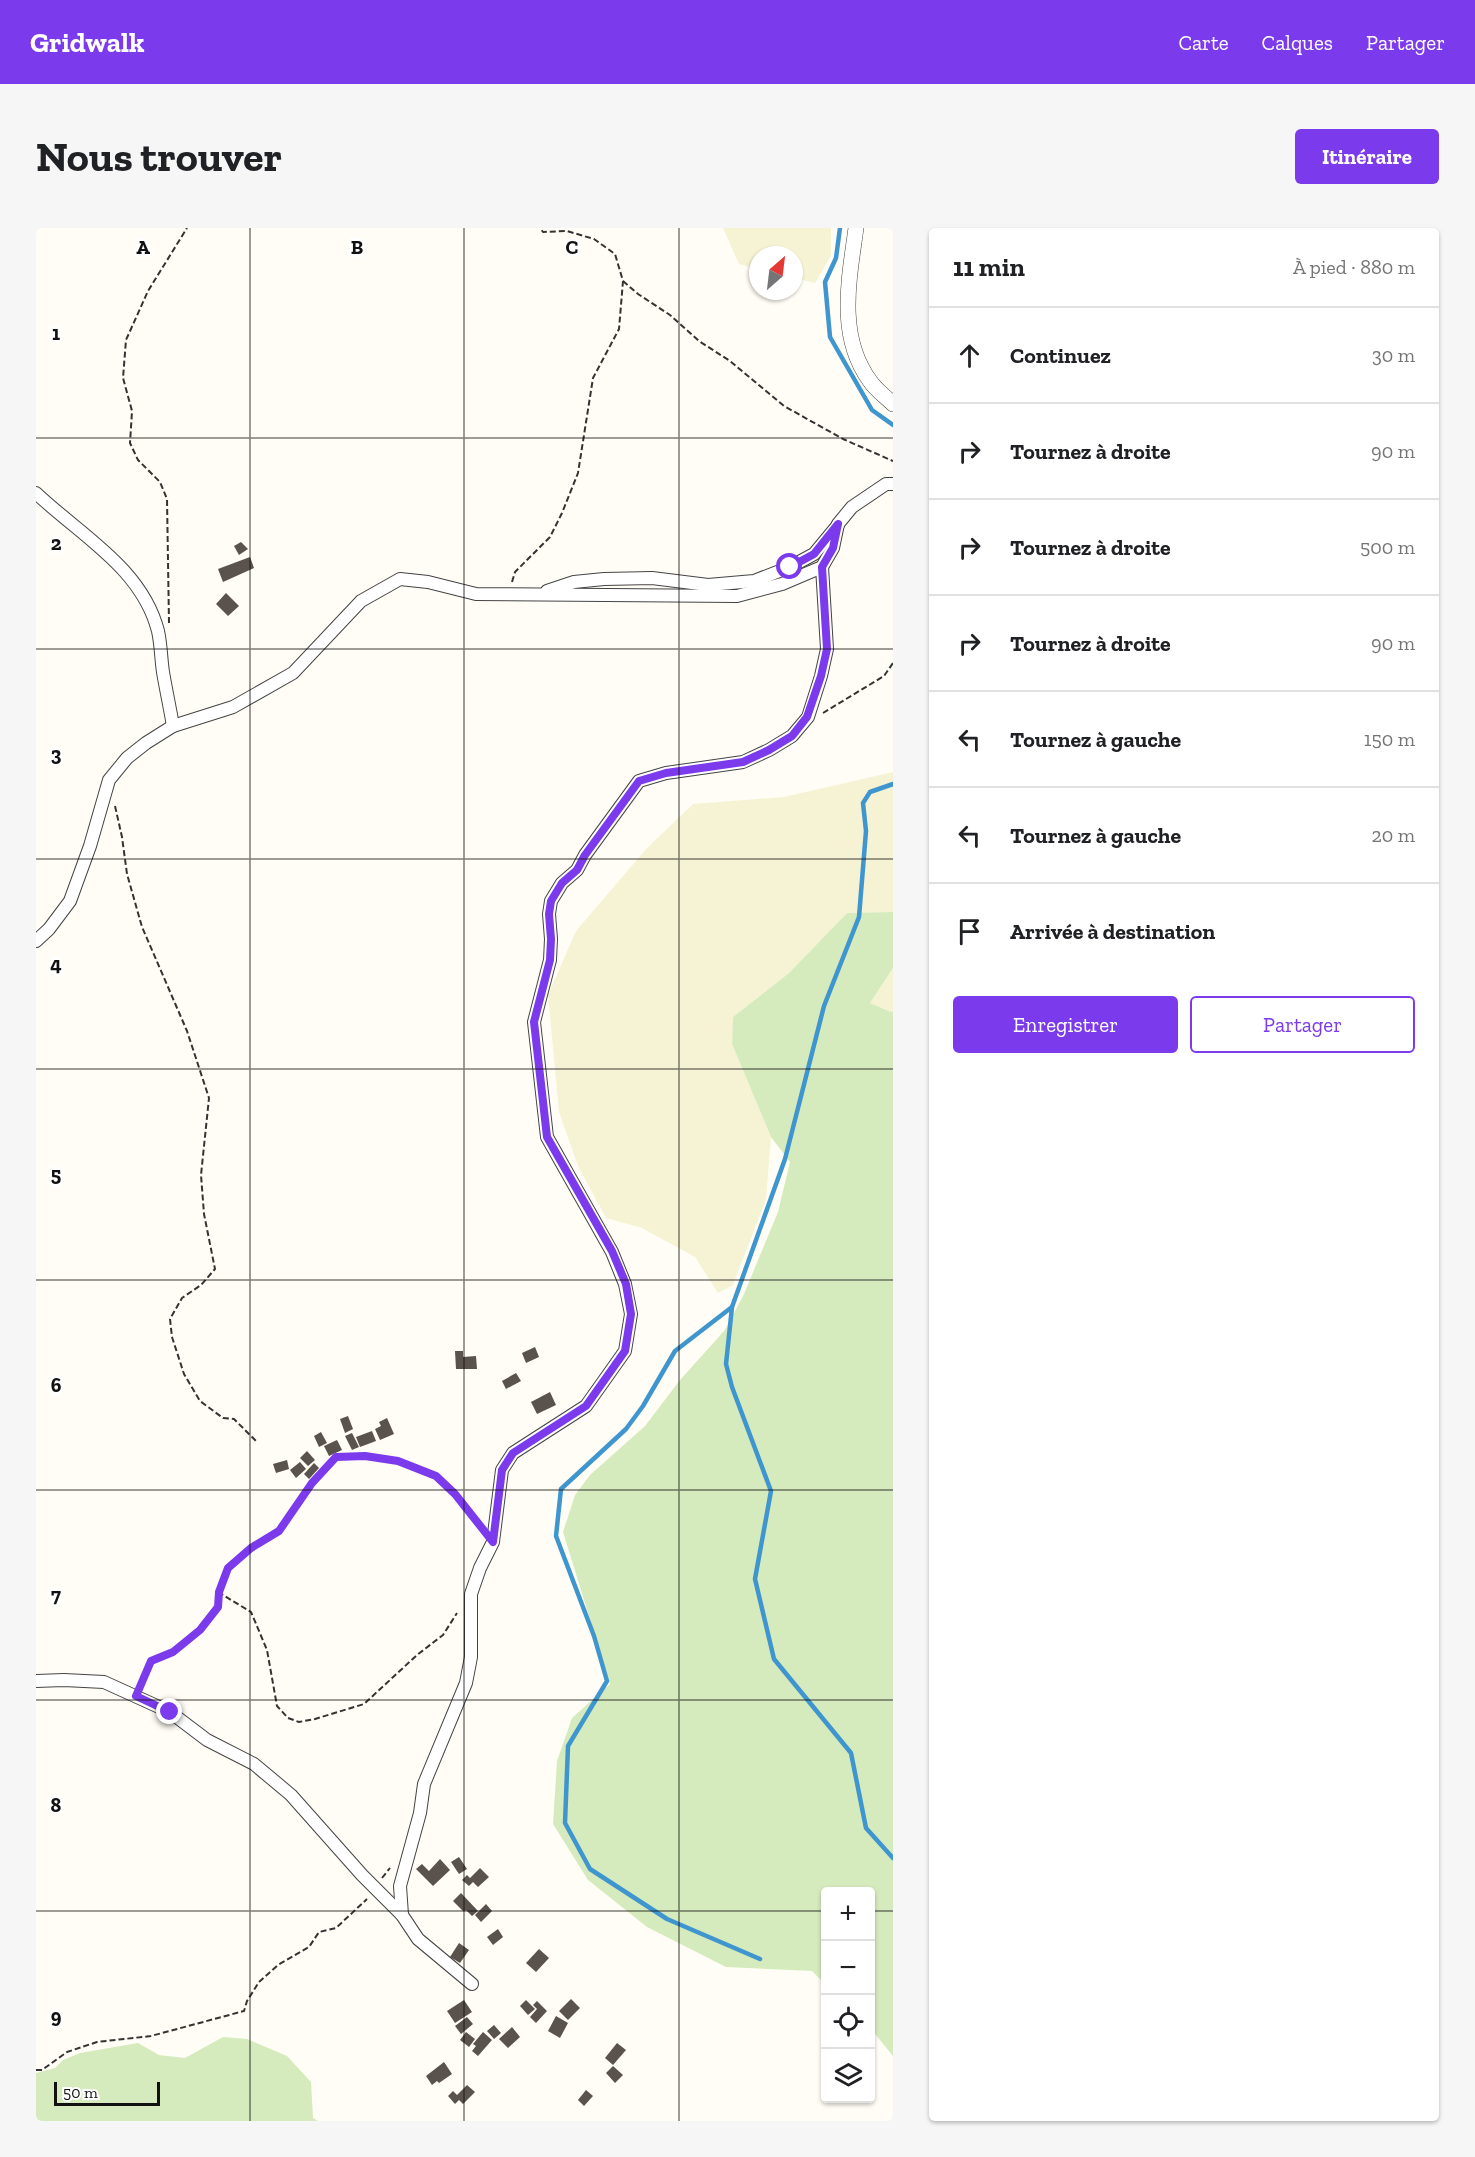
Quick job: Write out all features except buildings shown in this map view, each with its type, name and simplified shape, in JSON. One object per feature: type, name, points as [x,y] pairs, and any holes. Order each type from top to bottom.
[{"type":"street","points":[[856,228],[847,309],[855,352],[870,381],[893,404]]},
{"type":"street","points":[[538,594],[574,582],[604,579],[652,579],[708,585],[754,581],[790,567],[814,554],[852,507],[886,484],[893,484]]},
{"type":"street","points":[[36,493],[60,516],[117,562],[144,596],[158,631],[173,726]]},
{"type":"street","points":[[402,1915],[400,1886],[420,1813],[424,1784],[466,1683],[471,1657],[471,1594],[480,1568],[493,1542],[502,1470],[513,1453],[586,1406],[625,1351],[631,1314],[626,1284],[612,1251],[547,1137],[534,1022],[550,960],[551,901],[562,883],[577,870],[585,855],[639,781],[666,773],[743,762],[792,736],[807,717],[821,676],[827,649],[822,567],[833,548],[838,524]]},
{"type":"street","points":[[36,941],[49,929],[70,901],[90,846],[109,780],[127,758],[173,726],[232,706],[293,673],[361,601],[400,579],[428,582],[476,594],[736,596],[782,584],[822,567]]},
{"type":"street","points":[[36,1681],[104,1682],[170,1712],[207,1740],[254,1764],[291,1795],[375,1889],[402,1915],[418,1939],[472,1984]]},
{"type":"path","points":[[159,641],[170,621],[167,499],[160,482],[138,460],[130,443],[132,411],[123,378],[126,340],[148,291],[187,228]]},
{"type":"path","points":[[509,595],[515,572],[550,537],[562,513],[578,473],[593,378],[619,329],[623,280],[615,254],[594,239],[567,231],[543,232],[540,228]]},
{"type":"path","points":[[623,280],[784,406],[843,439],[893,461]]},
{"type":"path","points":[[807,717],[820,715],[854,696],[884,676],[893,663]]},
{"type":"path","points":[[114,803],[123,837],[127,874],[142,927],[187,1031],[209,1098],[201,1175],[204,1214],[216,1269],[201,1285],[182,1298],[170,1320],[172,1337],[184,1374],[200,1401],[223,1418],[234,1419],[256,1441]]},
{"type":"path","points":[[136,1696],[151,1661],[173,1652],[200,1630],[218,1607],[219,1592],[228,1568],[251,1548],[279,1531],[312,1483],[336,1457],[365,1456],[398,1461],[436,1476],[455,1494],[493,1542]]},
{"type":"path","points":[[219,1592],[251,1611],[267,1650],[277,1706],[288,1718],[299,1722],[364,1704],[417,1655],[443,1635],[471,1594]]},
{"type":"path","points":[[36,2070],[42,2070],[67,2052],[97,2042],[151,2036],[244,2012],[247,2001],[258,1982],[278,1965],[309,1947],[320,1932],[336,1928],[361,1907],[391,1867]]},
{"type":"shaded area","points":[[723,228],[831,228],[831,256],[815,283],[803,280],[803,246],[749,246],[749,267],[739,264]]},
{"type":"shaded area","points":[[893,772],[893,912],[847,913],[789,973],[733,1017],[732,1044],[771,1137],[766,1199],[733,1285],[718,1293],[695,1257],[642,1228],[606,1218],[578,1166],[559,1112],[548,995],[576,931],[647,848],[693,804],[784,797]]},
{"type":"shaded area","points":[[893,968],[893,1011],[891,1012],[870,1003]]},
{"type":"green space","points":[[893,912],[893,968],[870,1003],[893,1011],[893,2056],[875,2034],[875,1887],[821,1887],[821,1980],[812,1971],[726,1967],[647,1927],[588,1880],[553,1824],[557,1761],[572,1718],[610,1684],[563,1532],[575,1495],[590,1475],[645,1426],[680,1380],[725,1330],[744,1294],[778,1212],[790,1162],[771,1137],[732,1044],[733,1017],[789,973],[847,913]]},
{"type":"green space","points":[[223,2037],[247,2039],[287,2056],[311,2082],[313,2118],[318,2121],[36,2121],[36,2073],[55,2068],[63,2060],[80,2053],[138,2043],[159,2055],[185,2058]]},
{"type":"waterway","points":[[840,228],[836,258],[825,282],[830,337],[872,410],[893,425]]},
{"type":"waterway","points":[[760,1959],[667,1919],[590,1869],[565,1823],[568,1746],[607,1681],[594,1636],[556,1536],[561,1489],[626,1429],[643,1406],[675,1351],[732,1307],[785,1159],[824,1006],[859,917],[866,831],[863,803],[870,792],[893,784]]},
{"type":"waterway","points":[[732,1307],[726,1364],[732,1387],[771,1491],[755,1579],[774,1659],[851,1753],[866,1828],[893,1858]]},
{"type":"route","points":[[170,1712],[136,1696],[151,1661],[173,1652],[200,1630],[218,1607],[219,1592],[228,1568],[251,1548],[279,1531],[312,1483],[336,1457],[365,1456],[398,1461],[436,1476],[455,1494],[493,1542],[502,1470],[513,1453],[586,1406],[625,1351],[631,1314],[626,1284],[591,1211],[547,1137],[534,1022],[550,960],[551,901],[562,883],[577,870],[585,855],[639,781],[666,773],[743,762],[792,736],[807,717],[815,697],[827,649],[822,567],[833,548],[838,524],[814,554],[790,567]]}]
